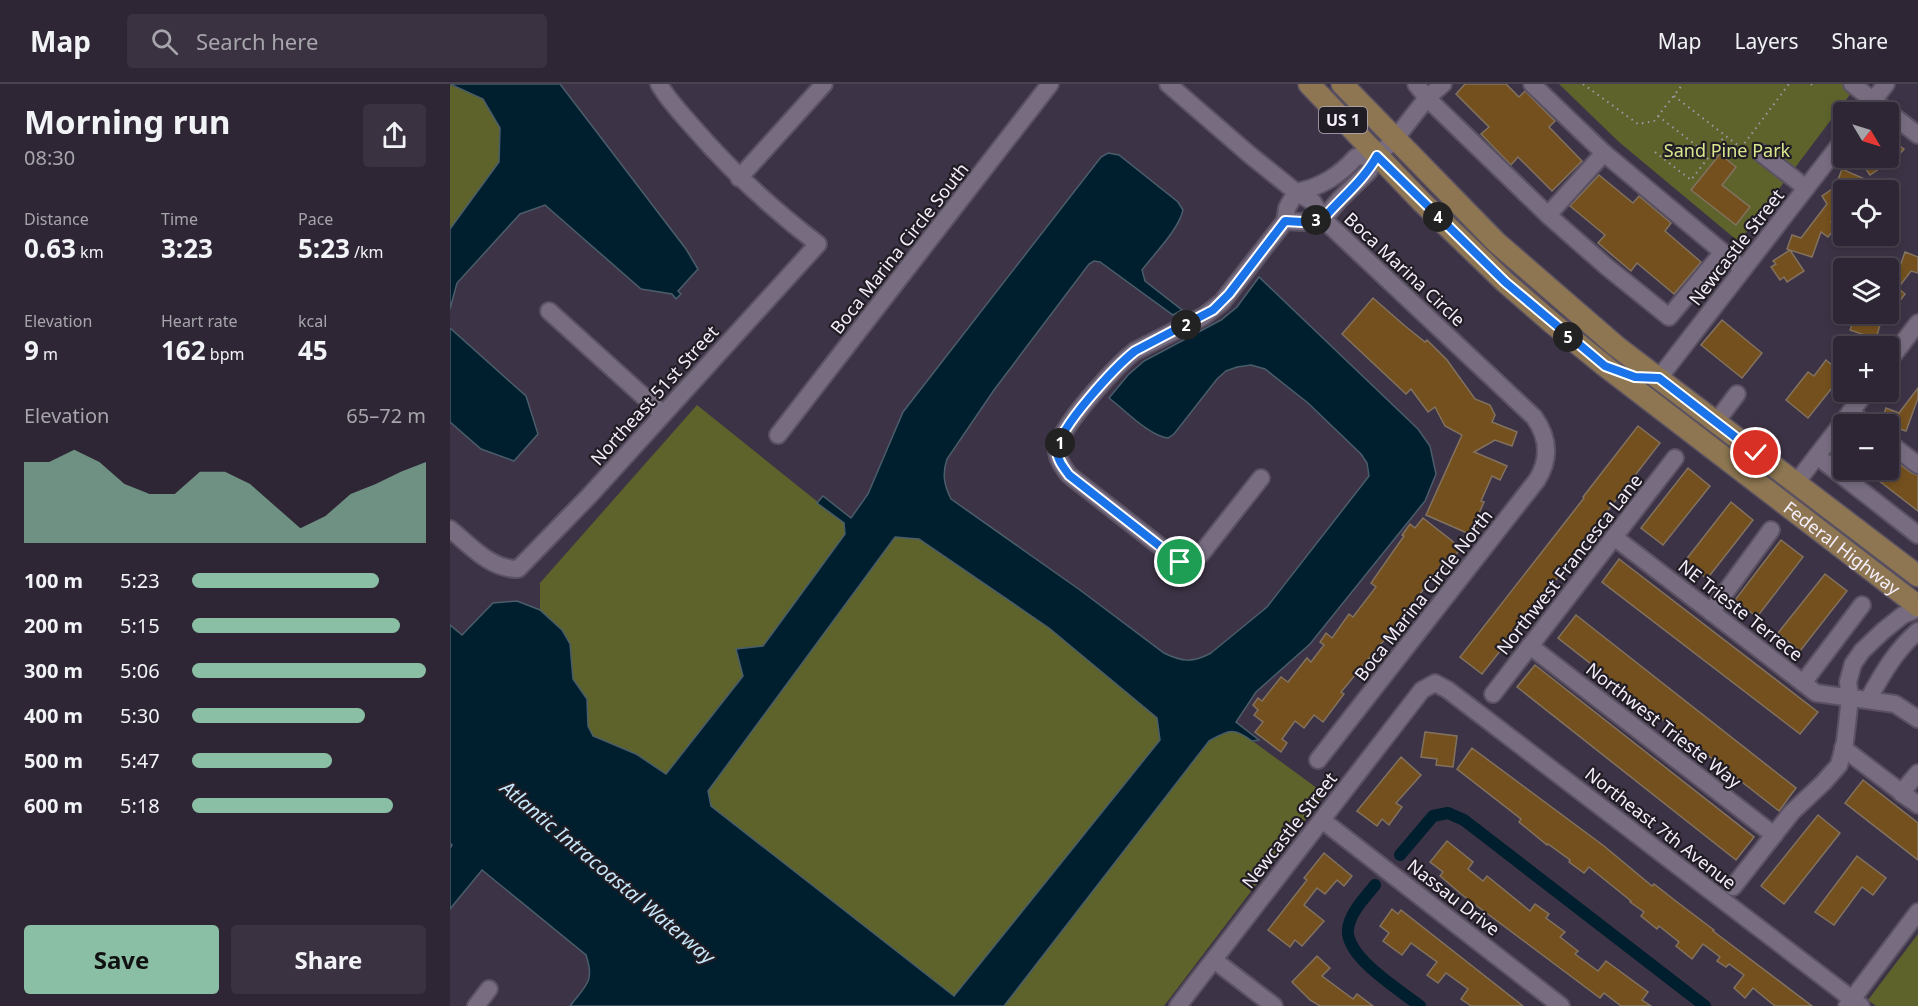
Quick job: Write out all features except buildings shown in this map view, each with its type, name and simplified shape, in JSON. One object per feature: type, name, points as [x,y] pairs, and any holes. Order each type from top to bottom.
[{"type":"main road","name":"Federal Highway","points":[[1309,84],[1429,209],[1505,282],[1643,396],[1918,608]]},
{"type":"main road","name":"Federal Highway","points":[[1342,84],[1521,265],[1616,346],[1918,576]]},
{"type":"main road","points":[[1605,366],[1635,377],[1659,378]]},
{"type":"main road","points":[[1643,396],[1666,397],[1698,408]]},
{"type":"main road","points":[[1887,583],[1918,593]]},
{"type":"street","points":[[659,84],[739,178],[825,84]]},
{"type":"street","name":"Boca Marina Circle South","points":[[778,435],[1050,84]]},
{"type":"street","name":"Boca Marina Circle","points":[[1168,84],[1250,156],[1296,192],[1313,201],[1323,219],[1534,417],[1540,426],[1547,448]]},
{"type":"street","points":[[1416,84],[1548,215],[1669,317],[1723,252]]},
{"type":"street","points":[[1285,221],[1302,222],[1323,219],[1369,171],[1377,156],[1443,84]]},
{"type":"street","points":[[1532,84],[1604,153],[1743,268]]},
{"type":"street","points":[[1852,84],[1866,102]]},
{"type":"street","points":[[1872,102],[1886,84]]},
{"type":"street","points":[[1899,124],[1918,135]]},
{"type":"street","points":[[1548,215],[1604,153]]},
{"type":"street","points":[[1761,153],[1806,188]]},
{"type":"street","name":"Newcastle Street","points":[[1659,378],[1833,153]]},
{"type":"street","points":[[1261,478],[1201,554],[1191,560],[1180,562],[1069,475],[1060,463],[1057,450],[1063,434],[1107,376],[1135,351],[1213,310],[1229,294],[1285,221],[1287,208],[1296,192],[1311,189],[1342,172],[1356,157],[1377,156]]},
{"type":"street","name":"Northeast 51st Street","points":[[450,529],[494,565],[506,569],[518,569],[590,495],[818,244],[773,209],[739,178]]},
{"type":"street","points":[[549,311],[663,414]]},
{"type":"street","points":[[1899,348],[1918,323]]},
{"type":"street","points":[[1716,422],[1737,394]]},
{"type":"street","points":[[1796,483],[1858,402]]},
{"type":"street","name":"Boca Marina Circle North","points":[[1318,760],[1537,480],[1542,471],[1547,448]]},
{"type":"street","points":[[1899,450],[1918,465]]},
{"type":"street","points":[[1817,456],[1833,465]]},
{"type":"street","name":"Northwest Francesca Lane","points":[[1493,694],[1675,458]]},
{"type":"street","points":[[1853,480],[1918,535]]},
{"type":"street","points":[[1711,612],[1771,530]]},
{"type":"street","name":"NE Trieste Terrece","points":[[1614,537],[1816,693],[1895,704],[1918,719]]},
{"type":"street","points":[[1803,683],[1862,605]]},
{"type":"street","points":[[1733,887],[1792,813],[1839,765],[1850,698],[1848,682],[1853,664],[1862,651],[1903,615],[1918,608]]},
{"type":"street","points":[[1868,700],[1882,672],[1905,642],[1918,631]]},
{"type":"street","name":"Northwest Trieste Way","points":[[1530,646],[1774,835]]},
{"type":"street","name":"Newcastle Street","points":[[1178,1006],[1422,690],[1436,684]]},
{"type":"street","name":"Northeast 7th Avenue","points":[[1436,684],[1448,690],[1853,1004]]},
{"type":"street","points":[[1843,748],[1918,805]]},
{"type":"street","points":[[1901,793],[1918,773]]},
{"type":"street","name":"Nassau Drive","points":[[1322,820],[1562,1006]]},
{"type":"street","points":[[1853,1004],[1918,912]]},
{"type":"street","points":[[1214,960],[1274,1006]]},
{"type":"street","points":[[476,1006],[489,989]]},
{"type":"path","points":[[1583,84],[1638,124],[1654,121],[1683,84]]},
{"type":"path","points":[[1741,148],[1789,84]]},
{"type":"path","points":[[1674,96],[1750,155],[1761,153]]},
{"type":"path","points":[[1658,116],[1710,156]]},
{"type":"path","points":[[1655,152],[1691,180],[1725,136]]},
{"type":"green space","name":"Sand Pine Park","points":[[1559,84],[1858,84],[1844,102],[1833,102],[1833,117],[1739,242],[1619,142]]},
{"type":"green space","points":[[450,85],[483,98],[500,127],[499,162],[450,229]]},
{"type":"green space","points":[[697,405],[844,523],[845,534],[743,675],[666,774],[636,754],[593,736],[588,726],[587,699],[573,679],[570,644],[540,610],[540,583]]},
{"type":"green space","points":[[895,537],[919,539],[1049,628],[1157,718],[1160,741],[954,996],[711,806],[708,791]]},
{"type":"green space","points":[[1239,731],[1325,794],[1164,1006],[1004,1006],[1209,741],[1226,732]]},
{"type":"green space","points":[[1918,934],[1918,1006],[1876,1006],[1868,1000]]},
{"type":"water","points":[[450,84],[560,84],[686,249],[698,269],[678,291],[681,294],[676,299],[672,294],[641,289],[545,205],[520,214],[457,283],[450,309],[450,229],[499,162],[500,128],[483,99]]},
{"type":"water","name":"Atlantic Intracoastal Waterway","points":[[1108,153],[1119,155],[1178,202],[1183,210],[1177,225],[1142,270],[1145,281],[1182,310],[1173,315],[1100,262],[1094,261],[1089,264],[994,390],[947,459],[944,479],[951,499],[1080,590],[1164,653],[1188,660],[1211,653],[1267,607],[1369,476],[1367,463],[1361,454],[1308,403],[1265,369],[1251,365],[1226,371],[1217,379],[1174,434],[1168,438],[1145,428],[1109,398],[1128,375],[1144,361],[1221,320],[1237,307],[1259,277],[1418,429],[1430,446],[1436,474],[1425,501],[1310,644],[1256,692],[1236,722],[1259,740],[1252,741],[1235,732],[1226,732],[1209,741],[1004,1006],[570,1006],[584,988],[589,977],[590,971],[586,955],[482,870],[450,909],[450,848],[452,845],[450,843],[450,625],[462,635],[493,603],[517,601],[540,610],[562,630],[570,644],[573,679],[587,699],[588,726],[593,736],[636,754],[666,774],[743,676],[736,649],[763,646],[845,534],[844,523],[817,503],[823,496],[851,518],[868,494],[903,412],[1101,157]],"holes":[[[895,537],[919,539],[1049,628],[1157,718],[1160,740],[954,996],[711,806],[708,791]]]},
{"type":"water","points":[[450,328],[526,396],[538,434],[514,461],[481,449],[450,422]]},
{"type":"waterway","points":[[1400,855],[1433,816],[1448,813],[1464,820],[1705,1006]]},
{"type":"waterway","points":[[1375,885],[1358,906],[1349,923],[1349,940],[1355,951],[1375,972],[1420,1006]]},
{"type":"route","points":[[1180,562],[1069,475],[1060,463],[1057,450],[1063,434],[1107,376],[1125,359],[1135,351],[1213,310],[1229,294],[1275,231],[1285,221],[1302,222],[1323,219],[1369,171],[1377,156],[1505,282],[1605,366],[1635,377],[1659,378],[1756,453]]}]
